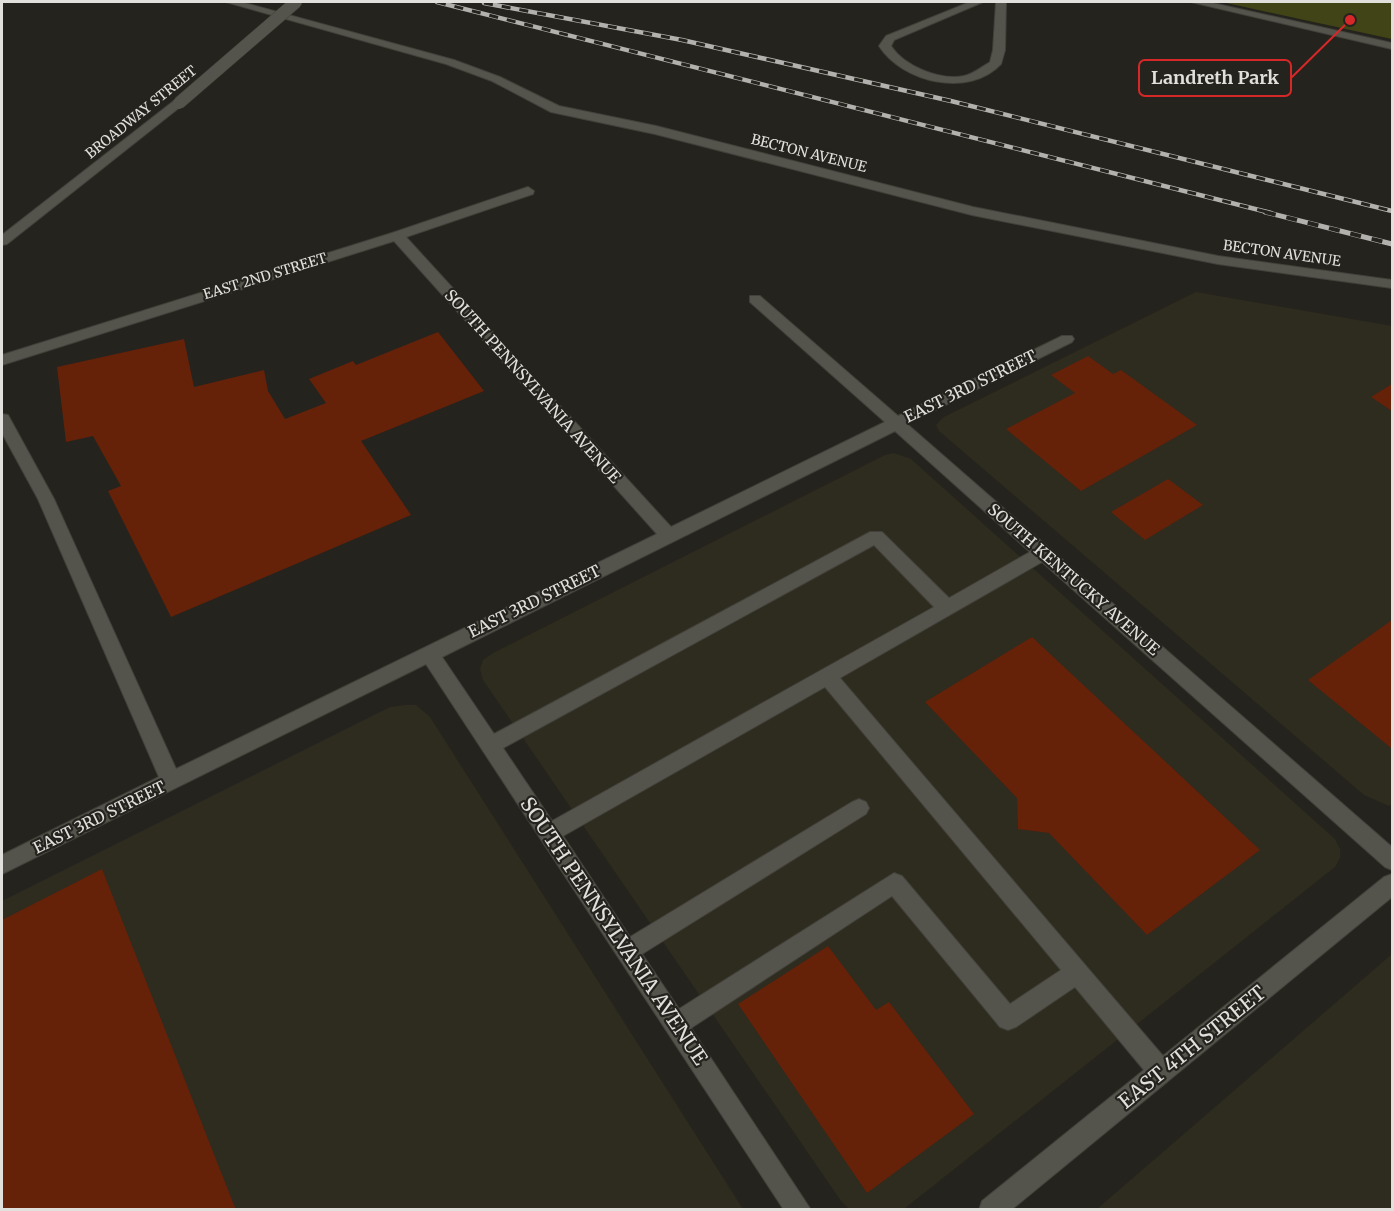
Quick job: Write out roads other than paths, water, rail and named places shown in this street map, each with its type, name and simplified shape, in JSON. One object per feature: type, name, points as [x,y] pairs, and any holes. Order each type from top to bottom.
[{"type":"street","name":"BECTON AVENUE","points":[[231,2],[450,62],[496,78],[555,109],[656,129],[972,211],[1218,260],[1392,284]]},
{"type":"street","name":"BROADWAY STREET","points":[[2,242],[179,104],[296,2]]},
{"type":"street","points":[[978,2],[890,38],[885,46],[889,55],[937,76],[961,80],[976,76],[995,64],[999,50],[1001,2]]},
{"type":"street","points":[[1196,2],[1392,45]]},
{"type":"street","name":"EAST 2ND STREET","points":[[2,360],[397,236],[528,191]]},
{"type":"street","name":"SOUTH PENNSYLVANIA AVENUE","points":[[397,236],[668,535]]},
{"type":"street","name":"SOUTH KENTUCKY AVENUE","points":[[755,299],[1392,860]]},
{"type":"street","name":"EAST 3RD STREET","points":[[2,866],[1067,339]]},
{"type":"street","points":[[2,419],[46,499],[171,781]]},
{"type":"street","points":[[490,746],[876,536],[947,608]]},
{"type":"street","points":[[549,834],[1044,552]]},
{"type":"street","name":"SOUTH PENNSYLVANIA AVENUE","points":[[429,653],[799,1209]]},
{"type":"street","points":[[827,676],[1161,1071]]},
{"type":"street","points":[[627,951],[859,808]]},
{"type":"street","points":[[676,1024],[894,883],[1008,1019],[1077,972]]},
{"type":"street","name":"EAST 4TH STREET","points":[[991,1209],[1392,884]]},
{"type":"railway","points":[[437,2],[1271,213]]},
{"type":"railway","points":[[484,3],[682,40],[951,101],[1392,211]]},
{"type":"railway","points":[[1265,212],[1392,244]]},
{"type":"place","name":"Landreth Park","points":[[1350,20]]}]
